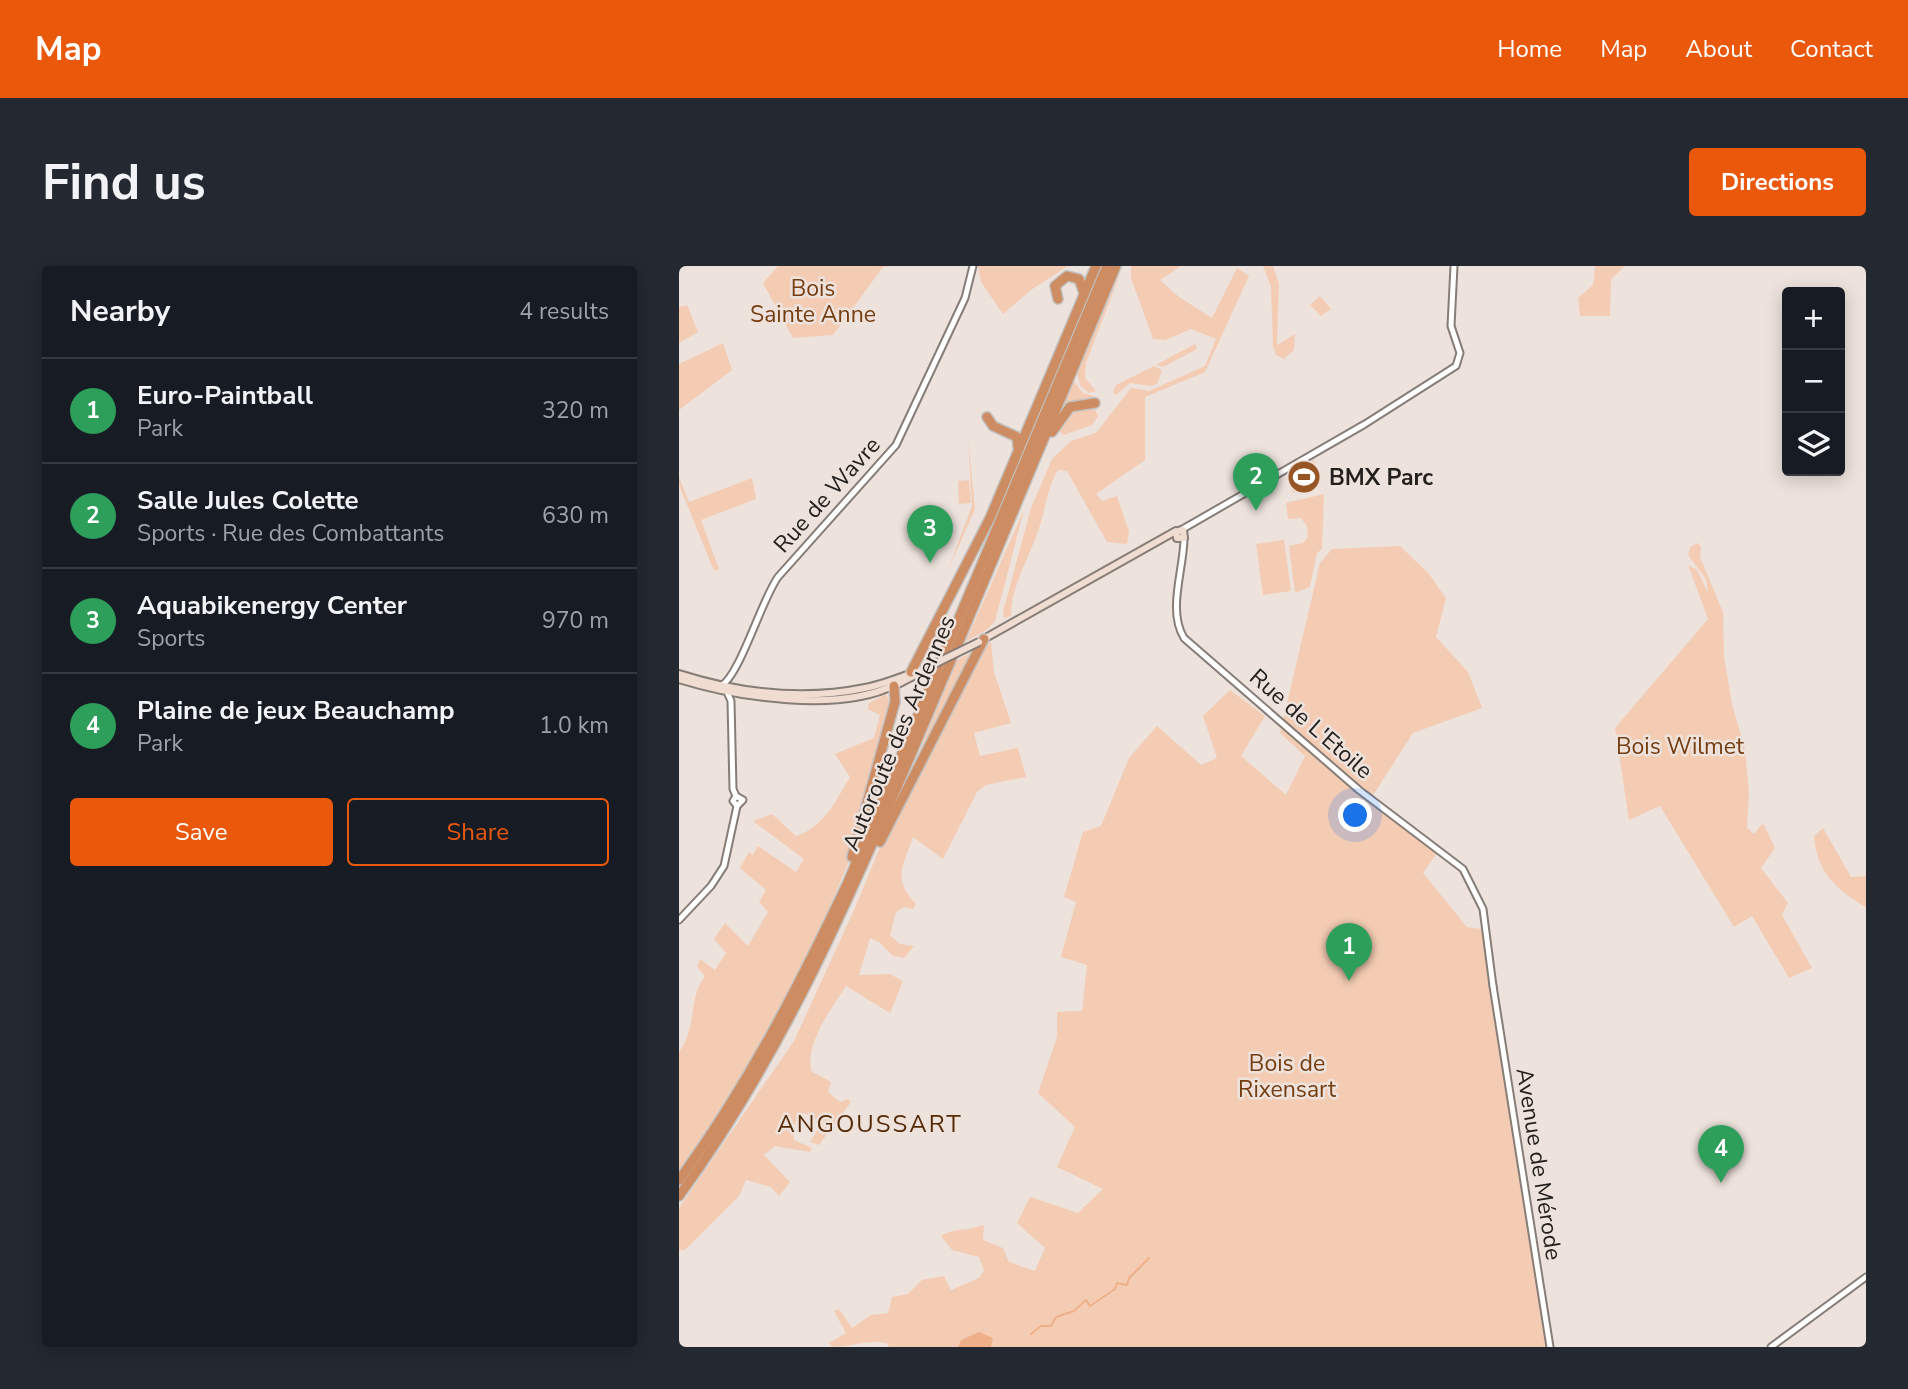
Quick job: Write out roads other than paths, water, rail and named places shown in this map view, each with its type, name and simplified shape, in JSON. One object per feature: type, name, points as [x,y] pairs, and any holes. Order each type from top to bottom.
[{"type":"highway","points":[[920,667],[1013,464],[1096,266]]},
{"type":"highway","name":"Autoroute des Ardennes","points":[[679,1180],[761,1055],[807,969],[848,882],[1107,266]]},
{"type":"highway","name":"Autoroute des Ardennes","points":[[679,1196],[722,1135],[769,1059],[815,972],[865,863],[1117,266]]},
{"type":"highway","points":[[1058,299],[1055,286],[1067,276],[1079,279],[1084,293]]},
{"type":"highway","points":[[1041,446],[1047,442],[1070,407],[1095,403]]},
{"type":"highway","points":[[987,417],[993,426],[1017,437],[1018,452]]},
{"type":"highway","points":[[985,557],[984,546],[1013,464]]},
{"type":"highway","points":[[865,863],[876,850],[982,640]]},
{"type":"highway","points":[[848,882],[846,872],[866,816],[895,698],[894,686]]},
{"type":"highway","points":[[883,690],[895,698]]},
{"type":"main road","points":[[847,694],[874,686],[982,640],[1166,537],[1180,534]]},
{"type":"main road","points":[[679,676],[728,690],[798,700],[883,690],[894,686],[920,667]]},
{"type":"main road","points":[[679,676],[728,690]]},
{"type":"street","name":"Rue de Wavre","points":[[721,686],[732,676],[778,577],[896,446],[965,298],[973,266]]},
{"type":"street","points":[[1180,534],[1189,523],[1365,424],[1456,366],[1460,354],[1451,326],[1454,266]]},
{"type":"street","name":"Rue de L'Etoile","points":[[1180,534],[1184,547],[1176,613],[1184,638],[1359,790],[1463,869],[1479,900],[1485,931]]},
{"type":"street","points":[[731,701],[741,692],[732,676]]},
{"type":"street","points":[[679,920],[711,886],[724,866],[737,806],[743,800],[736,796],[733,789],[731,701],[728,690]]},
{"type":"street","name":"Avenue de Mérode","points":[[1485,931],[1550,1347]]},
{"type":"street","points":[[1771,1347],[1866,1277]]},
{"type":"waterway","points":[[1031,1334],[1041,1326],[1051,1326],[1056,1317],[1074,1311],[1086,1300],[1090,1306],[1115,1289],[1117,1283],[1127,1285],[1129,1278],[1149,1258]]},
{"type":"place","name":"BMX Parc","points":[[1304,477]]},
{"type":"place","name":"Salle Jules Colette","points":[[1256,511]]},
{"type":"place","name":"Aquabikenergy Center","points":[[930,563]]},
{"type":"place","name":"Euro-Paintball","points":[[1349,981]]},
{"type":"place","name":"Plaine de jeux Beauchamp","points":[[1721,1183]]},
{"type":"district","name":"ANGOUSSART","points":[[870,1124]]},
{"type":"park label","name":"Bois Sainte Anne","points":[[813,301]]},
{"type":"park label","name":"Bois Wilmet","points":[[1680,746]]},
{"type":"park label","name":"Bois de Rixensart","points":[[1287,1076]]}]
